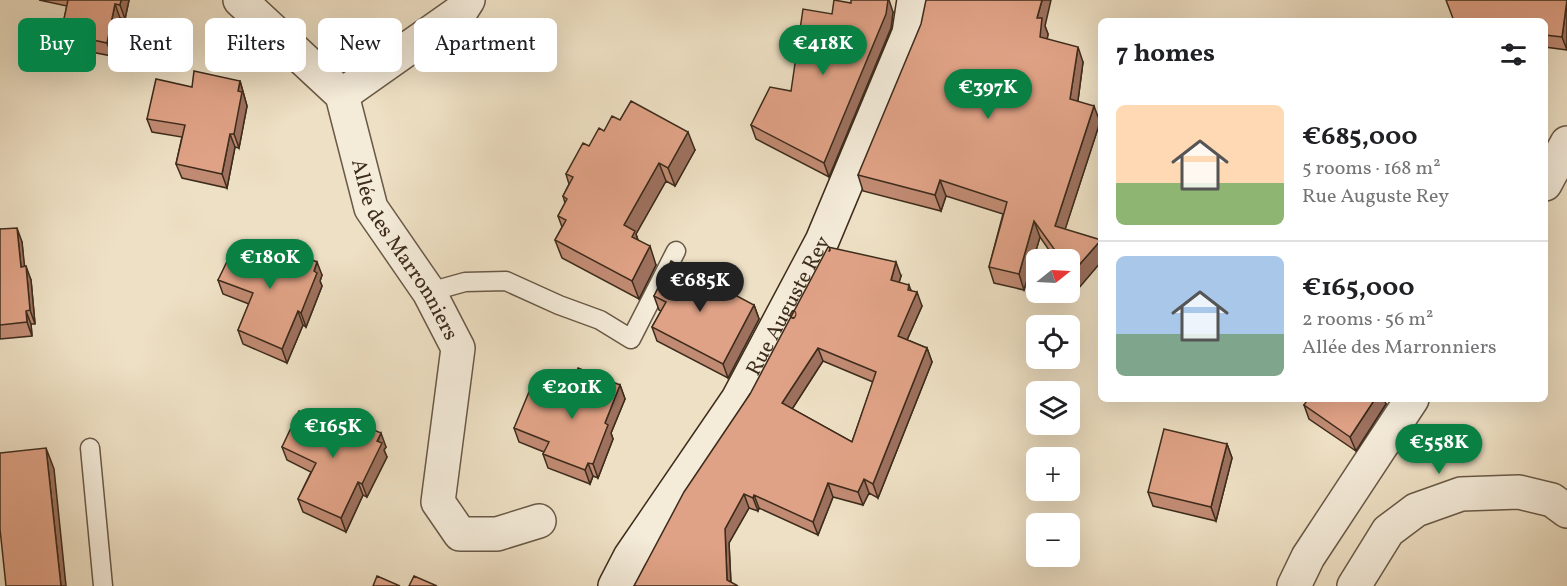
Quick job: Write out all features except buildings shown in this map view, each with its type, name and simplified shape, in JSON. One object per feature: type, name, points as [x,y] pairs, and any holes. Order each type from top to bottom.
[{"type":"street","points":[[240,0],[342,94],[461,11],[468,0]]},
{"type":"street","name":"Rue Auguste Rey","points":[[615,586],[630,557],[738,399],[822,241],[909,33],[914,0]]},
{"type":"street","name":"Allée des Marronniers","points":[[342,94],[370,208],[429,292],[458,348],[438,502],[460,534],[497,534],[539,521]]},
{"type":"street","points":[[1548,178],[1567,142]]},
{"type":"street","points":[[1294,586],[1308,557],[1410,402]]},
{"type":"street","points":[[1354,586],[1388,531],[1416,510],[1461,495],[1520,492],[1552,500],[1567,511]]},
{"type":"lane","points":[[429,292],[465,282],[506,281],[559,305],[600,320],[631,339],[676,251]]},
{"type":"lane","points":[[90,448],[103,586]]}]
